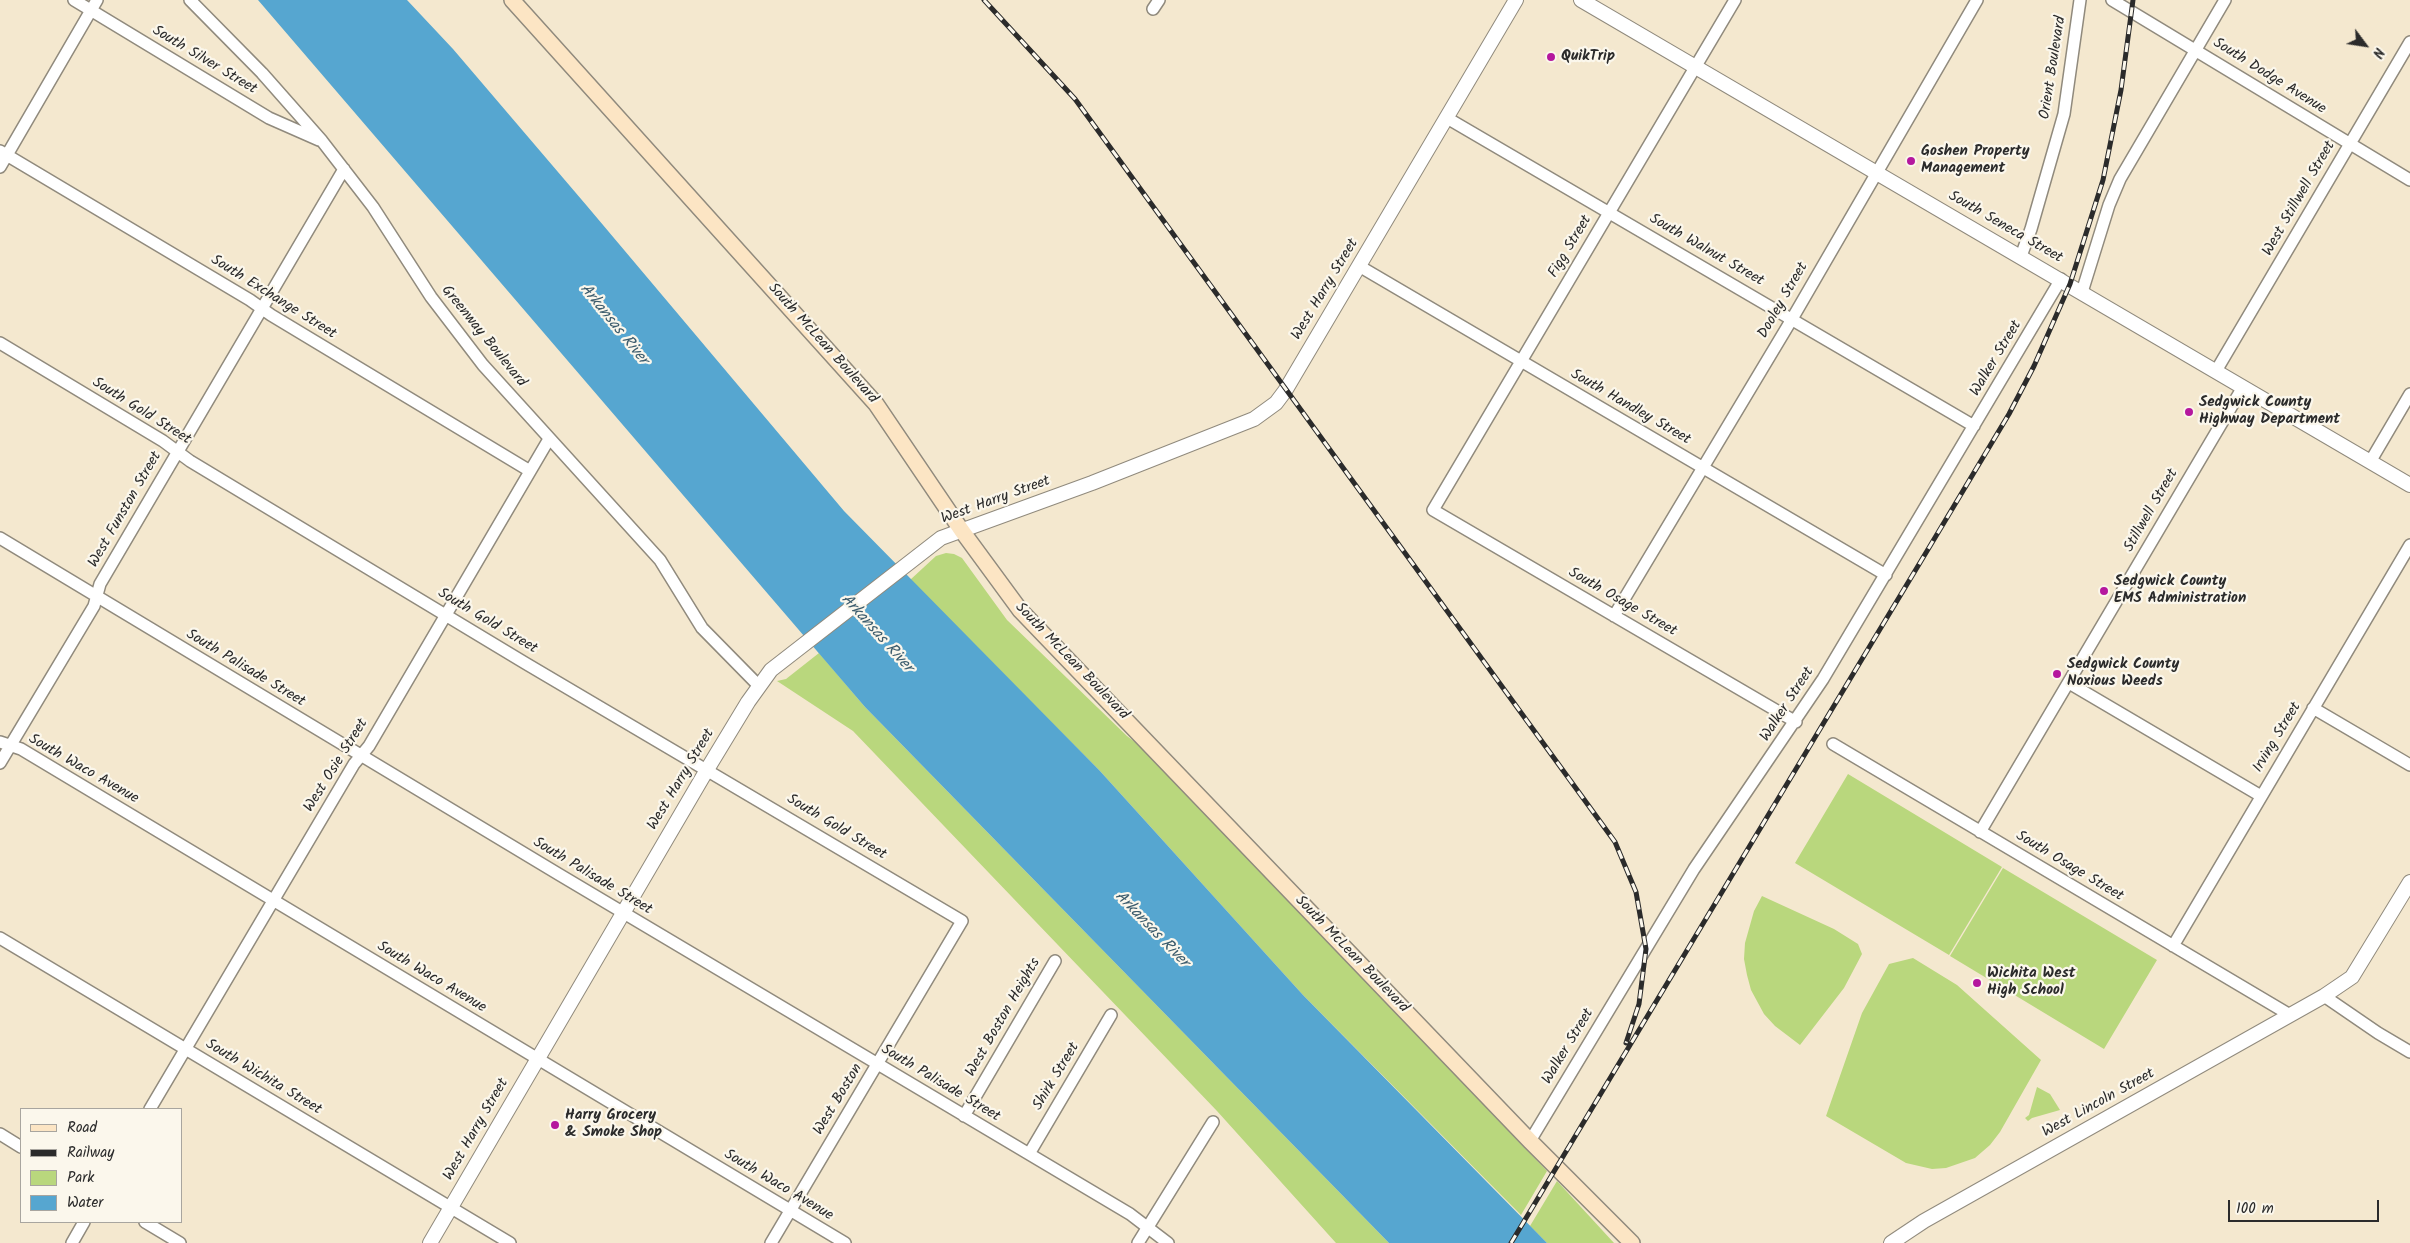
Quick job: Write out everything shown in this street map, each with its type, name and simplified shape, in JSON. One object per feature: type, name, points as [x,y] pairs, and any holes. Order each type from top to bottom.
[{"type":"main road","name":"South McLean Boulevard","points":[[512,0],[876,404],[962,531],[1020,610],[1530,1141],[1632,1243]]},
{"type":"street","name":"South Silver Street","points":[[74,0],[269,118],[322,141]]},
{"type":"street","points":[[0,167],[3,153],[97,0]]},
{"type":"street","name":"Greenway Boulevard","points":[[190,0],[262,73],[322,141],[373,207],[431,296],[483,365],[660,560],[702,628],[759,686]]},
{"type":"street","name":"West Harry Street","points":[[430,1243],[708,768],[771,670],[941,538],[1092,483],[1254,419],[1276,403],[1285,391],[1516,0]]},
{"type":"street","name":"South Seneca Street","points":[[1581,0],[2410,485]]},
{"type":"street","name":"Figg Street","points":[[1433,510],[1735,0]]},
{"type":"street","name":"Dooley Street","points":[[1614,616],[1792,319],[1978,0]]},
{"type":"street","name":"Orient Boulevard","points":[[2021,256],[2031,229],[2064,114],[2080,0]]},
{"type":"street","name":"South Dodge Avenue","points":[[2112,0],[2410,180]]},
{"type":"street","points":[[2082,292],[2109,205],[2120,179],[2225,0]]},
{"type":"street","name":"West Stillwell Street","points":[[2216,371],[2410,42]]},
{"type":"street","name":"South Walnut Street","points":[[1447,118],[1974,426]]},
{"type":"street","name":"South Exchange Street","points":[[3,153],[530,470]]},
{"type":"street","name":"West Funston Street","points":[[0,764],[5,744],[94,606],[100,584],[344,169]]},
{"type":"street","name":"South Handley Street","points":[[1359,266],[1886,575]]},
{"type":"street","name":"Walker Street","points":[[1530,1141],[1694,868],[1796,722],[1886,575],[2061,280]]},
{"type":"street","name":"South Gold Street","points":[[0,343],[164,441],[446,615],[708,768],[962,921]]},
{"type":"street","name":"Stillwell Street","points":[[1980,832],[2243,387]]},
{"type":"street","points":[[2370,462],[2410,394]]},
{"type":"street","name":"West Osie Street","points":[[151,1108],[273,900],[369,746],[549,439]]},
{"type":"street","name":"South Osage Street","points":[[1433,510],[1796,722]]},
{"type":"street","name":"South Palisade Street","points":[[0,538],[623,913],[1130,1214],[1168,1243]]},
{"type":"street","name":"Irving Street","points":[[2173,946],[2410,545]]},
{"type":"street","points":[[2069,683],[2262,796]]},
{"type":"street","points":[[2313,708],[2410,765]]},
{"type":"street","name":"South Waco Avenue","points":[[5,744],[21,749],[845,1243]]},
{"type":"street","name":"South Osage Street","points":[[1833,744],[2290,1014]]},
{"type":"street","name":"West Lincoln Street","points":[[1891,1243],[1924,1221],[2324,996],[2352,977],[2410,882]]},
{"type":"street","name":"West Boston","points":[[771,1243],[962,921]]},
{"type":"street","name":"South Wichita Street","points":[[0,938],[510,1243]]},
{"type":"street","name":"West Boston Heights","points":[[964,1116],[1055,961]]},
{"type":"street","points":[[2324,996],[2378,1033],[2410,1052]]},
{"type":"street","name":"Shirk Street","points":[[1029,1154],[1111,1015]]},
{"type":"street","points":[[1138,1243],[1213,1122]]},
{"type":"street","points":[[0,1134],[20,1146]]},
{"type":"street","points":[[72,1243],[83,1223]]},
{"type":"street","points":[[147,1223],[180,1243]]},
{"type":"green space","points":[[946,553],[962,558],[1007,620],[1127,736],[1144,749],[1547,1171],[1521,1215],[1303,995],[1100,771],[910,580],[936,556]]},
{"type":"green space","points":[[819,653],[865,707],[1389,1243],[1336,1243],[1217,1111],[853,731],[777,681],[786,679]]},
{"type":"green space","points":[[1848,774],[2002,867],[1949,955],[1795,863]]},
{"type":"green space","points":[[2003,868],[2157,960],[2104,1049],[1950,956]]},
{"type":"green space","points":[[1762,896],[1834,929],[1858,944],[1862,954],[1844,988],[1800,1045],[1775,1026],[1764,1014],[1751,990],[1747,975],[1744,959],[1745,943],[1754,911]]},
{"type":"green space","points":[[1913,958],[1957,985],[2041,1060],[2000,1132],[1990,1145],[1975,1158],[1946,1168],[1932,1169],[1906,1163],[1826,1116],[1862,1013],[1889,964]]},
{"type":"green space","points":[[2037,1087],[2050,1094],[2060,1110],[2032,1118],[2028,1121],[2025,1118],[2029,1115]]},
{"type":"green space","points":[[1557,1181],[1614,1243],[1547,1243],[1530,1226]]},
{"type":"water","name":"Arkansas River","points":[[258,0],[407,0],[453,49],[844,511],[1100,771],[1303,995],[1547,1243],[1389,1243],[865,707]]},
{"type":"railway","points":[[984,0],[1075,99],[1615,842],[1636,892],[1646,949],[1639,1004],[1626,1043]]},
{"type":"railway","points":[[1511,1243],[2009,414],[2034,366],[2070,284],[2103,180],[2121,90],[2133,0]]},
{"type":"place","name":"QuikTrip","points":[[1551,57]]},
{"type":"place","name":"Goshen Property Management","points":[[1911,161]]},
{"type":"place","name":"Sedgwick County Highway Department","points":[[2189,412]]},
{"type":"place","name":"Sedgwick County EMS Administration","points":[[2104,591]]},
{"type":"place","name":"Sedgwick County Noxious Weeds","points":[[2057,674]]},
{"type":"place","name":"Wichita West High School","points":[[1977,983]]},
{"type":"place","name":"Harry Grocery & Smoke Shop","points":[[555,1125]]}]
